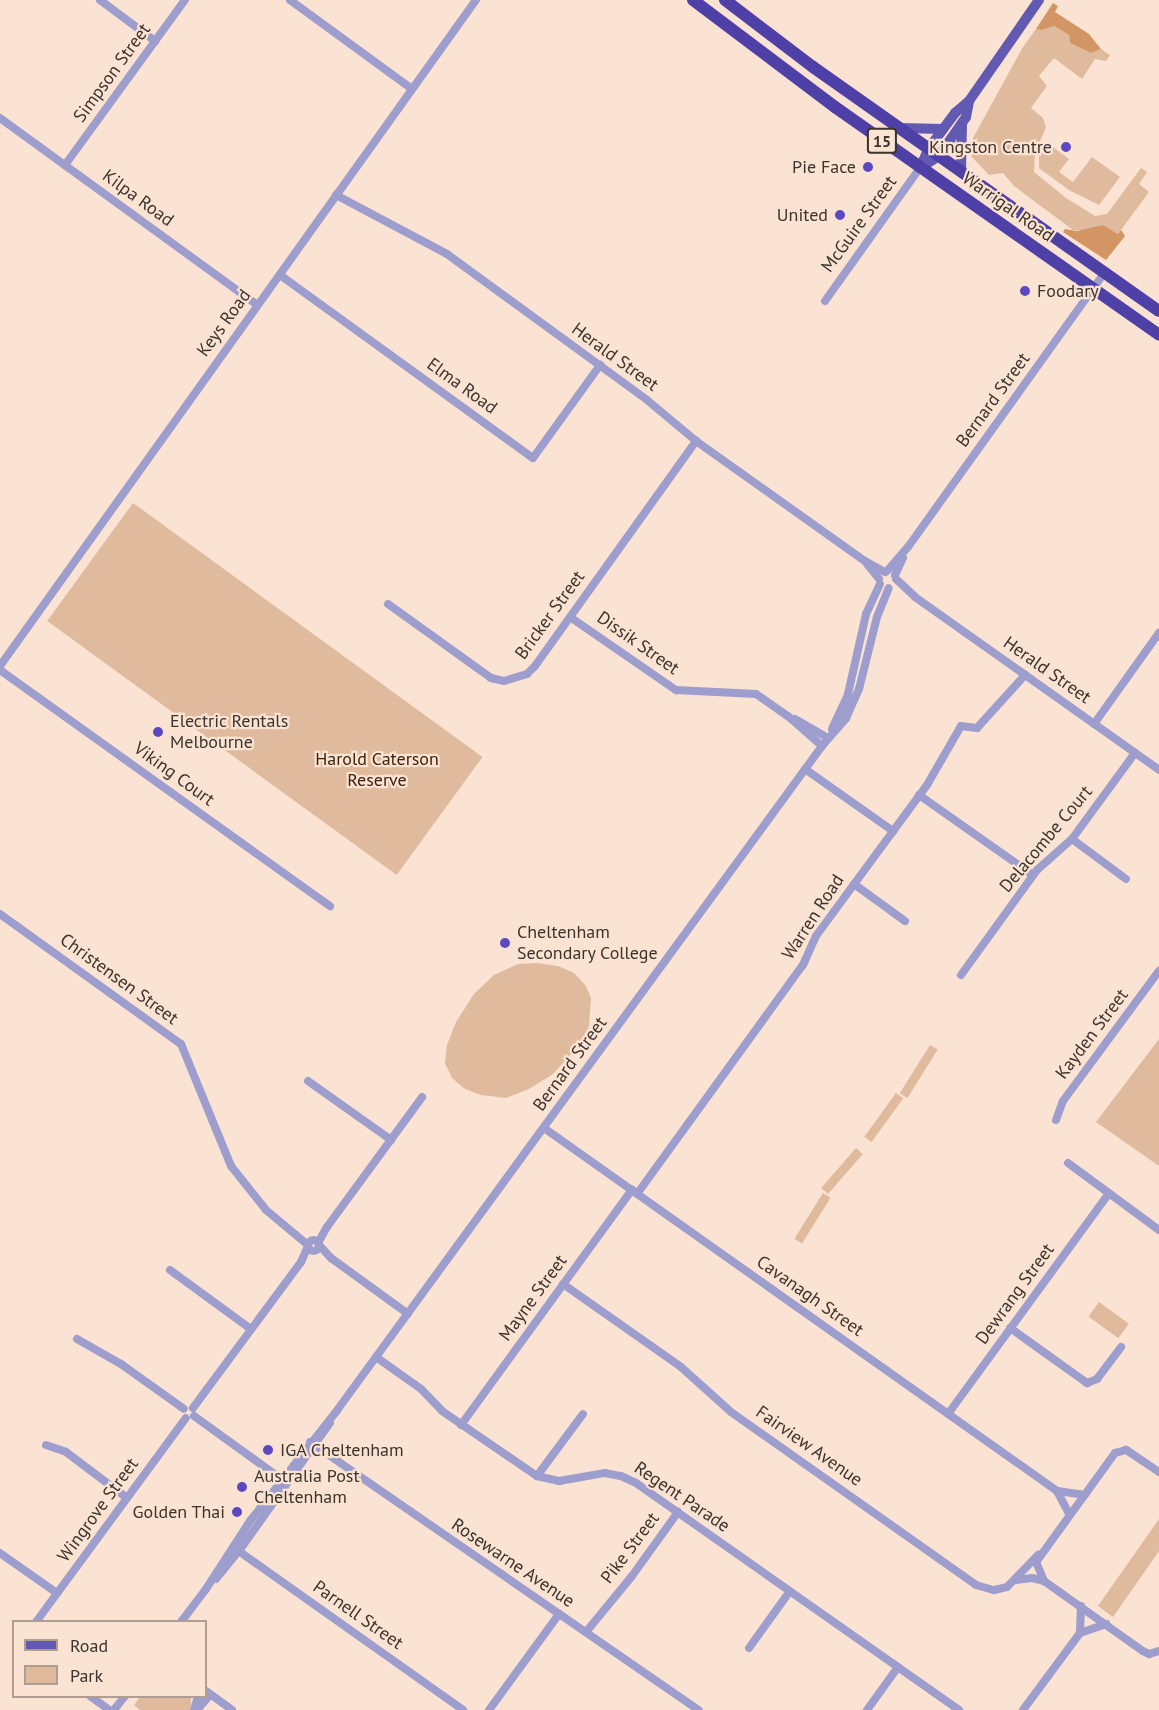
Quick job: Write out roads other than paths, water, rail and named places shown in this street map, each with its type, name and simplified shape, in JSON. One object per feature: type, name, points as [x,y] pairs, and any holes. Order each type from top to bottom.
[{"type":"highway","name":"Warrigal Road","points":[[693,0],[803,84],[1159,335]]},
{"type":"highway","name":"Warrigal Road","points":[[725,0],[900,128],[1159,311]]},
{"type":"main road","points":[[934,152],[943,129],[955,113],[969,101],[1039,0]]},
{"type":"main road","points":[[961,171],[962,123],[969,101]]},
{"type":"main road","points":[[920,168],[962,123]]},
{"type":"main road","points":[[900,128],[943,129]]},
{"type":"street","points":[[100,0],[155,41]]},
{"type":"street","name":"Simpson Street","points":[[65,165],[185,0]]},
{"type":"street","points":[[290,0],[412,89]]},
{"type":"street","name":"Keys Road","points":[[0,668],[476,0]]},
{"type":"street","name":"Kilpa Road","points":[[0,118],[257,305]]},
{"type":"street","name":"McGuire Street","points":[[825,300],[920,168]]},
{"type":"street","name":"Herald Street","points":[[336,195],[447,254],[600,365],[696,441],[865,561],[888,580],[1159,770]]},
{"type":"street","name":"Bernard Street","points":[[183,1620],[828,738],[848,694],[861,630],[888,580],[908,547],[1104,273]]},
{"type":"street","name":"Elma Road","points":[[280,275],[533,458],[600,365]]},
{"type":"street","name":"Bricker Street","points":[[388,604],[488,676],[500,681],[531,671],[696,441]]},
{"type":"street","name":"Dissik Street","points":[[570,617],[680,692],[751,693],[828,738]]},
{"type":"street","points":[[1094,724],[1159,633]]},
{"type":"street","name":"Viking Court","points":[[0,668],[330,906]]},
{"type":"street","name":"Warren Road","points":[[634,1192],[803,965],[816,936],[919,795],[961,726],[977,728],[1025,675]]},
{"type":"street","name":"Dissik Street","points":[[789,717],[822,746]]},
{"type":"street","name":"Delacombe Court","points":[[961,975],[1033,875],[1072,839],[1135,753]]},
{"type":"street","points":[[805,769],[892,831]]},
{"type":"street","points":[[919,795],[1033,875]]},
{"type":"street","points":[[1072,839],[1126,879]]},
{"type":"street","points":[[854,884],[905,921]]},
{"type":"street","name":"Christensen Street","points":[[0,914],[181,1044],[231,1166],[266,1210],[408,1314]]},
{"type":"street","name":"Kayden Street","points":[[1056,1120],[1063,1101],[1159,971]]},
{"type":"street","points":[[308,1081],[391,1140]]},
{"type":"street","name":"Wingrove Street","points":[[37,1620],[422,1097]]},
{"type":"street","name":"Cavanagh Street","points":[[544,1128],[1057,1491],[1070,1515]]},
{"type":"street","points":[[1068,1163],[1159,1230]]},
{"type":"street","name":"Mayne Street","points":[[461,1425],[563,1284],[634,1192]]},
{"type":"street","name":"Dewrang Street","points":[[948,1414],[1109,1193]]},
{"type":"street","points":[[170,1270],[251,1329]]},
{"type":"street","name":"Fairview Avenue","points":[[563,1284],[681,1367],[731,1412],[972,1582],[994,1590],[1007,1587],[1016,1580]]},
{"type":"street","points":[[1010,1328],[1087,1383],[1097,1379],[1121,1347]]},
{"type":"street","points":[[77,1339],[121,1364],[284,1481]]},
{"type":"street","name":"Regent Parade","points":[[376,1357],[422,1389],[438,1408],[537,1476],[559,1481],[597,1473],[621,1476],[678,1512],[959,1710]]},
{"type":"street","points":[[537,1476],[583,1414]]},
{"type":"street","name":"Rosewarne Avenue","points":[[313,1444],[699,1710]]},
{"type":"street","points":[[46,1446],[66,1452],[127,1498]]},
{"type":"street","points":[[1016,1580],[1070,1515],[1102,1469],[1120,1450],[1131,1452],[1159,1472]]},
{"type":"street","name":"Cavanagh Street","points":[[1057,1491],[1085,1495]]},
{"type":"street","name":"Pike Street","points":[[586,1632],[632,1576],[678,1512]]},
{"type":"street","name":"Parnell Street","points":[[236,1549],[463,1710]]},
{"type":"street","points":[[0,1553],[57,1593]]},
{"type":"street","points":[[1038,1555],[1036,1566],[1044,1581]]},
{"type":"street","points":[[1016,1580],[1032,1578],[1044,1581],[1143,1651],[1149,1654],[1159,1651]]},
{"type":"street","points":[[748,1648],[790,1591]]},
{"type":"street","points":[[1023,1710],[1080,1633],[1081,1606]]},
{"type":"street","points":[[489,1710],[559,1614]]},
{"type":"street","points":[[1080,1633],[1106,1624]]},
{"type":"street","points":[[867,1710],[898,1667]]},
{"type":"street","points":[[208,1693],[232,1710]]},
{"type":"street","points":[[93,1698],[109,1710]]},
{"type":"place","name":"Kingston Centre","points":[[1066,147]]},
{"type":"place","name":"Pie Face","points":[[868,167]]},
{"type":"place","name":"United","points":[[840,215]]},
{"type":"place","name":"Foodary","points":[[1025,291]]},
{"type":"place","name":"Electric Rentals Melbourne","points":[[158,732]]},
{"type":"place","name":"Cheltenham Secondary College","points":[[505,943]]},
{"type":"place","name":"IGA Cheltenham","points":[[268,1450]]},
{"type":"place","name":"Australia Post Cheltenham","points":[[242,1487]]},
{"type":"place","name":"Golden Thai","points":[[237,1512]]},
{"type":"park label","name":"Harold Caterson Reserve","points":[[377,770]]}]
